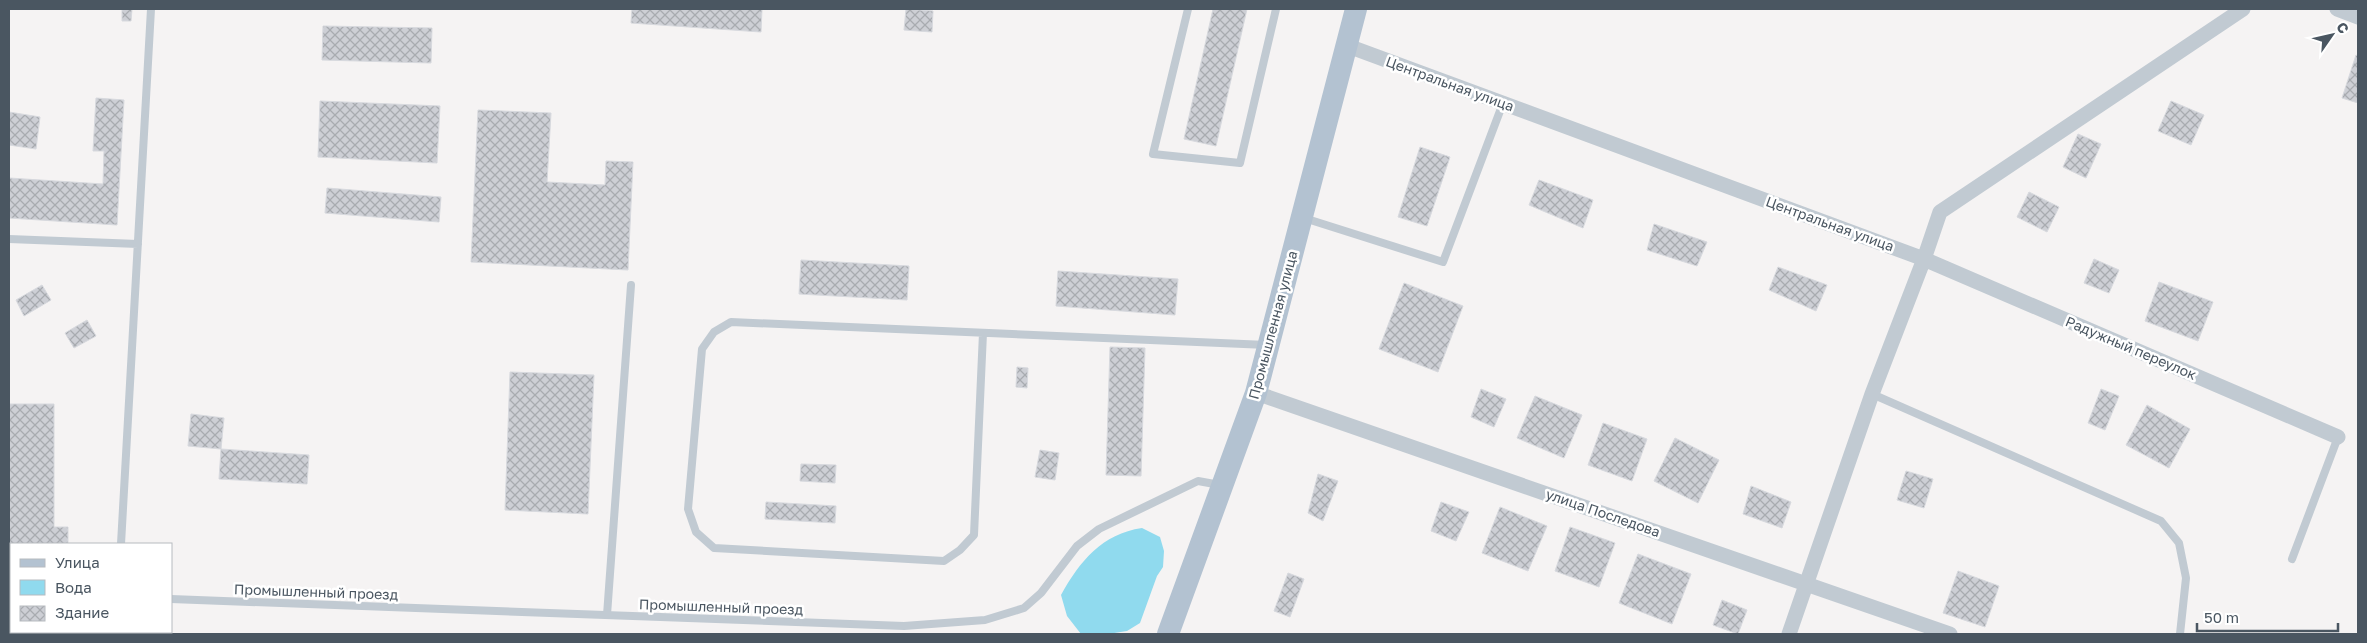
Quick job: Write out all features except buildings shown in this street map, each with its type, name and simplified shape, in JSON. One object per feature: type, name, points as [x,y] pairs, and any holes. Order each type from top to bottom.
[{"type":"main road","name":"Промышленная улица","points":[[1168,634],[1256,393],[1348,46],[1356,9]]},
{"type":"street","points":[[1789,634],[1872,394],[1940,212],[2243,9]]},
{"type":"street","points":[[2338,9],[2358,17]]},
{"type":"street","name":"Центральная улица","points":[[1348,46],[1924,259]]},
{"type":"street","name":"Радужный переулок","points":[[1924,259],[2338,437]]},
{"type":"street","name":"улица Последова","points":[[1256,393],[1950,634]]},
{"type":"lane","points":[[121,543],[151,9]]},
{"type":"lane","points":[[1188,9],[1153,154],[1240,163],[1276,9]]},
{"type":"lane","points":[[1302,217],[1443,262],[1503,103]]},
{"type":"lane","points":[[9,239],[138,244]]},
{"type":"lane","points":[[607,615],[631,285]]},
{"type":"lane","points":[[983,333],[974,536],[960,550],[944,561],[714,548],[696,532],[688,509],[702,349],[714,332],[731,322],[1269,345]]},
{"type":"lane","points":[[1872,394],[2161,521],[2179,543],[2186,578],[2180,634]]},
{"type":"lane","points":[[2292,559],[2338,437]]},
{"type":"lane","name":"Промышленный проезд","points":[[172,599],[904,626],[985,620],[1024,608],[1041,593],[1077,546],[1099,529],[1198,482],[1222,486]]},
{"type":"water","points":[[1142,528],[1160,537],[1164,551],[1163,567],[1157,576],[1140,623],[1127,631],[1108,634],[1081,634],[1067,616],[1061,595],[1084,560],[1094,551],[1115,536]]}]
